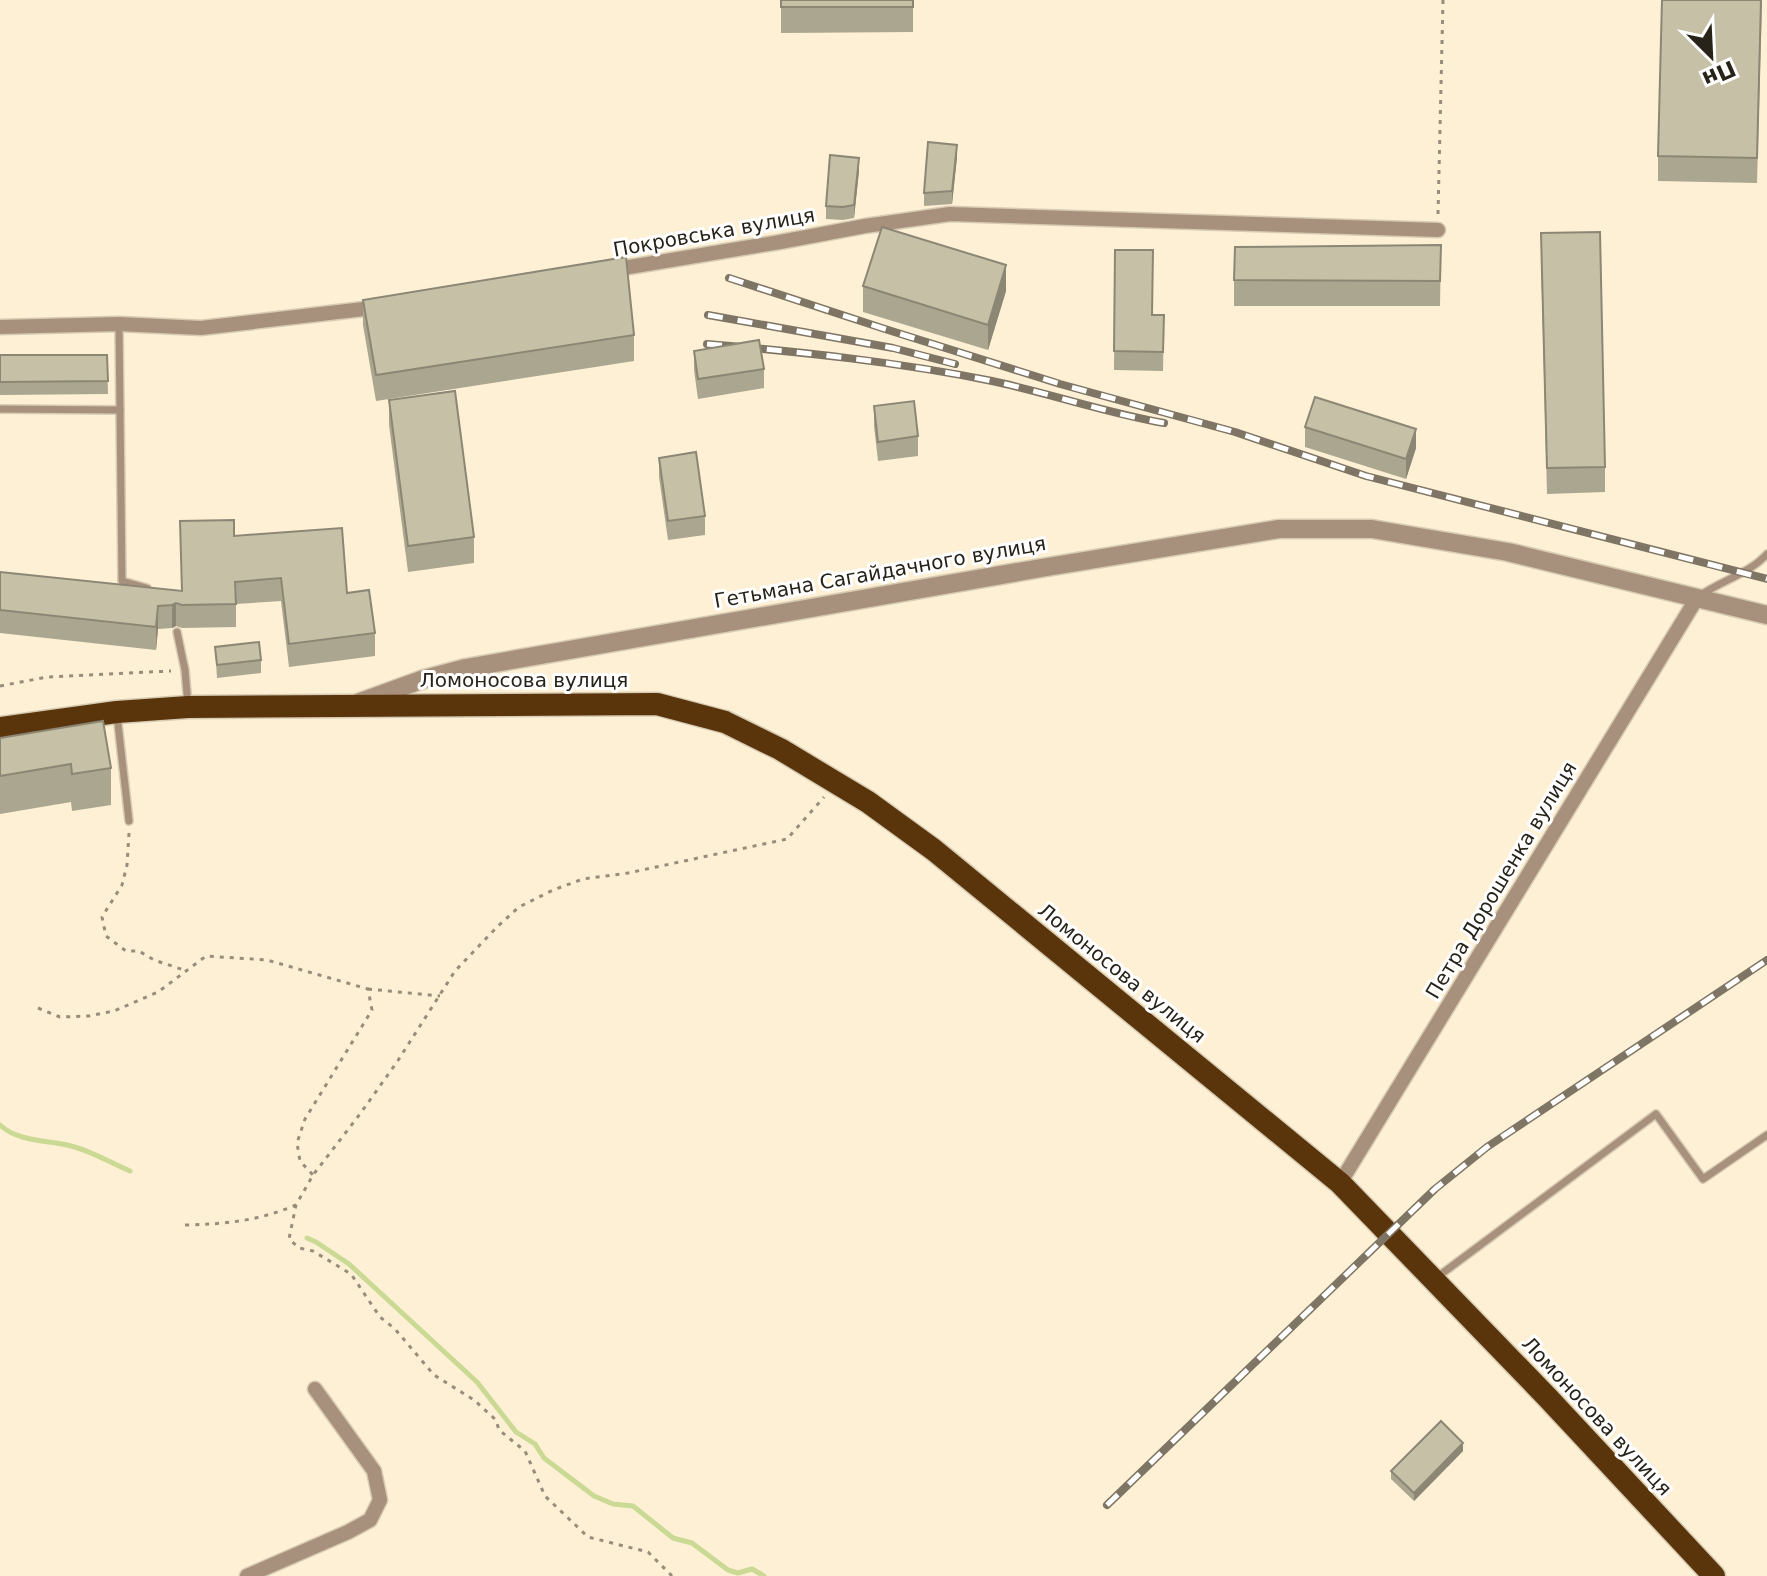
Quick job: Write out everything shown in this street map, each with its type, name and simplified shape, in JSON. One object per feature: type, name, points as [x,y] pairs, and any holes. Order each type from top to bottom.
[{"type":"highway","name":"Ломоносова вулиця","points":[[352,705],[657,704],[725,722],[780,749],[868,802],[934,850],[1340,1183],[1548,1398],[1714,1576]]},
{"type":"highway","name":"Гетьмана Сагайдачного вулиця","points":[[0,728],[117,712],[188,707],[352,705]]},
{"type":"street","name":"Покровська вулиця","points":[[603,271],[950,214],[1438,230]]},
{"type":"street","points":[[0,327],[119,324],[201,328],[398,304]]},
{"type":"street","name":"Гетьмана Сагайдачного вулиця","points":[[352,705],[421,680],[466,668],[1279,529],[1372,529],[1508,552],[1767,615]]},
{"type":"street","name":"Петра Дорошенка вулиця","points":[[1340,1183],[1697,598]]},
{"type":"street","points":[[247,1576],[370,1520],[380,1500],[374,1471],[315,1389]]},
{"type":"lane","points":[[119,324],[122,581],[147,588]]},
{"type":"lane","points":[[0,409],[120,410]]},
{"type":"lane","points":[[1697,598],[1719,583],[1743,573],[1767,554]]},
{"type":"lane","points":[[177,632],[185,670],[188,707]]},
{"type":"lane","points":[[117,712],[129,821]]},
{"type":"lane","points":[[1434,1279],[1656,1114],[1703,1179],[1767,1135]]},
{"type":"path","points":[[1438,230],[1443,0]]},
{"type":"path","points":[[0,686],[47,677],[185,670]]},
{"type":"path","points":[[672,1576],[648,1552],[588,1537],[545,1496],[525,1451],[499,1430],[496,1420],[474,1400],[434,1375],[395,1329],[380,1317],[351,1274],[313,1251],[299,1248],[289,1239],[296,1205],[313,1175],[360,1114],[455,971],[519,907],[583,879],[628,873],[787,839],[836,783]]},
{"type":"path","points":[[129,821],[127,865],[122,885],[102,917],[106,936],[126,951],[139,951],[154,960],[186,970]]},
{"type":"path","points":[[38,1008],[60,1017],[114,1011],[158,992],[206,956],[267,960],[368,989],[440,996]]},
{"type":"path","points":[[313,1175],[300,1161],[297,1143],[305,1119],[372,1010],[368,989]]},
{"type":"path","points":[[185,1225],[246,1221],[296,1205]]},
{"type":"building","points":[[781,0],[913,0],[913,7],[781,7]]},
{"type":"building","points":[[1662,0],[1761,0],[1757,158],[1658,156]]},
{"type":"building","points":[[928,142],[957,145],[952,191],[924,193]]},
{"type":"building","points":[[830,155],[859,158],[854,205],[826,206]]},
{"type":"building","points":[[882,227],[1006,265],[988,325],[863,286]]},
{"type":"building","points":[[1600,232],[1605,467],[1547,468],[1541,233]]},
{"type":"building","points":[[1441,245],[1440,281],[1234,280],[1235,247]]},
{"type":"building","points":[[1115,250],[1153,250],[1152,315],[1164,315],[1163,352],[1114,351]]},
{"type":"building","points":[[626,257],[634,335],[376,375],[363,300]]},
{"type":"building","points":[[759,340],[764,369],[698,379],[694,351]]},
{"type":"building","points":[[0,355],[107,355],[108,381],[0,382]]},
{"type":"building","points":[[455,391],[474,537],[408,546],[389,400]]},
{"type":"building","points":[[1315,397],[1416,429],[1406,459],[1305,427]]},
{"type":"building","points":[[914,401],[918,436],[878,442],[874,406]]},
{"type":"building","points":[[696,452],[705,516],[668,521],[659,458]]},
{"type":"building","points":[[234,520],[234,536],[342,528],[347,593],[369,590],[375,633],[289,644],[281,578],[235,582],[236,604],[176,603],[158,606],[156,627],[0,610],[0,572],[182,591],[180,521]]},
{"type":"building","points":[[259,642],[261,660],[217,665],[215,647]]},
{"type":"building","points":[[103,721],[111,768],[72,774],[71,764],[0,776],[0,738]]},
{"type":"building","points":[[1441,1421],[1463,1443],[1414,1493],[1391,1471]]},
{"type":"waterway","points":[[0,1125],[15,1135],[78,1148],[130,1171]]},
{"type":"waterway","points":[[307,1238],[349,1264],[477,1382],[516,1432],[535,1444],[544,1458],[594,1496],[613,1504],[633,1506],[673,1538],[692,1543],[728,1570],[738,1573],[752,1569],[764,1576]]},
{"type":"railway","points":[[729,278],[1060,384],[1235,432],[1366,476],[1767,579]]},
{"type":"railway","points":[[708,315],[893,348],[955,364]]},
{"type":"railway","points":[[707,344],[850,358],[957,374],[1164,423]]},
{"type":"railway","points":[[1107,1505],[1435,1189],[1487,1147],[1767,960]]}]
